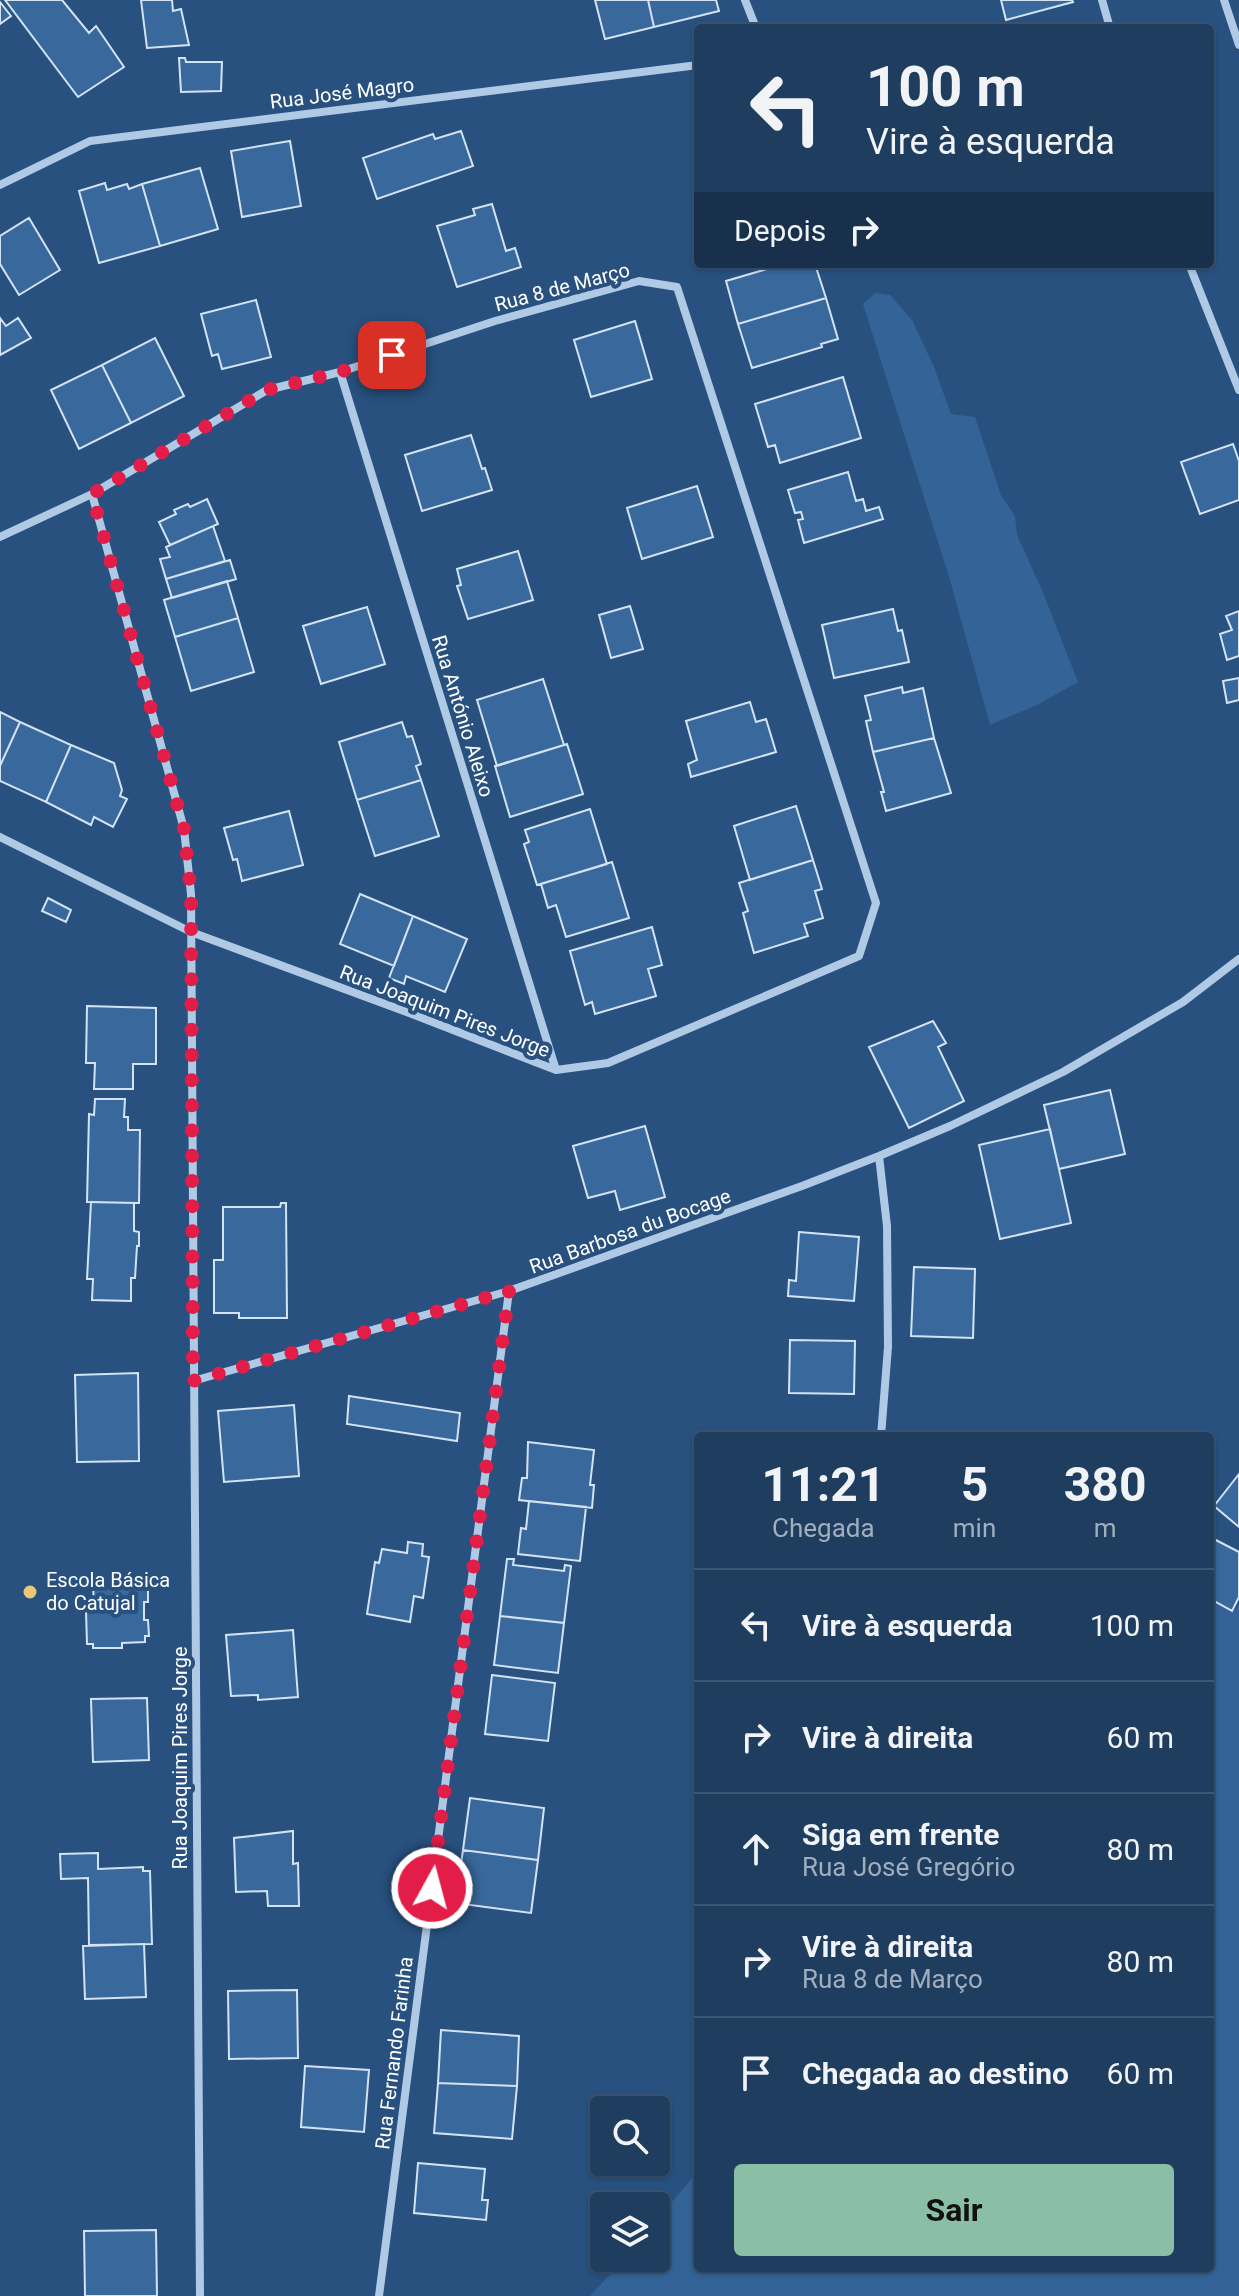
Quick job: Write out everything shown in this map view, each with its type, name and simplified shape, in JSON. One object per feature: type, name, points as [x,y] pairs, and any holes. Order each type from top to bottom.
[{"type":"street","points":[[745,0],[755,24]]},
{"type":"street","points":[[1102,0],[1109,24]]},
{"type":"street","points":[[1224,0],[1239,45]]},
{"type":"street","name":"Rua José Magro","points":[[0,185],[90,141],[694,66]]},
{"type":"street","points":[[1191,268],[1239,390]]},
{"type":"street","name":"Rua 8 de Março","points":[[0,537],[92,494],[267,390],[340,372],[495,321],[639,281],[677,287],[876,903]]},
{"type":"street","name":"Rua António Aleixo","points":[[340,372],[556,1070]]},
{"type":"street","points":[[92,494],[184,829],[191,894],[191,932]]},
{"type":"street","name":"Rua Joaquim Pires Jorge","points":[[0,837],[191,932],[556,1070],[608,1063],[859,956],[876,903]]},
{"type":"street","name":"Rua Joaquim Pires Jorge","points":[[191,932],[200,2296]]},
{"type":"street","name":"Rua Barbosa du Bocage","points":[[193,1381],[509,1291],[879,1156],[1063,1072],[1183,1002],[1239,959]]},
{"type":"street","points":[[879,1156],[887,1241],[888,1347],[881,1432]]},
{"type":"street","name":"Rua Fernando Farinha","points":[[379,2296],[509,1291]]},
{"type":"shaded area","points":[[875,293],[890,295],[912,320],[951,414],[975,417],[1001,495],[1015,516],[1017,535],[1078,682],[1037,705],[990,725],[950,580],[863,304]]},
{"type":"shaded area","points":[[1214,1603],[1232,1612],[1239,1605],[1239,2296],[590,2296],[612,2272],[670,2272],[670,2204],[694,2176],[694,2272],[1214,2272]]},
{"type":"building","points":[[5,0],[62,0],[89,33],[96,26],[124,67],[78,97]]},
{"type":"building","points":[[141,0],[172,0],[173,11],[181,9],[189,45],[147,48]]},
{"type":"building","points":[[595,0],[648,0],[654,27],[605,39]]},
{"type":"building","points":[[648,0],[716,0],[719,11],[654,27]]},
{"type":"building","points":[[1001,0],[1072,0],[1073,2],[1006,20]]},
{"type":"building","points":[[0,2],[11,16],[0,24]]},
{"type":"building","points":[[179,58],[185,58],[186,62],[222,62],[221,91],[181,92]]},
{"type":"building","points":[[461,131],[473,166],[377,199],[363,158],[433,134],[435,139]]},
{"type":"building","points":[[290,141],[301,206],[242,217],[231,151]]},
{"type":"building","points":[[200,168],[218,229],[160,246],[142,184]]},
{"type":"building","points":[[105,183],[107,190],[127,184],[129,189],[142,184],[160,246],[99,263],[79,191]]},
{"type":"building","points":[[492,204],[506,251],[515,248],[521,267],[457,287],[437,226],[475,215],[473,209]]},
{"type":"building","points":[[29,218],[60,270],[19,295],[0,264],[0,236]]},
{"type":"building","points":[[770,268],[816,268],[826,298],[738,324],[726,281]]},
{"type":"building","points":[[826,298],[838,339],[821,344],[822,347],[752,368],[738,324]]},
{"type":"building","points":[[256,300],[271,357],[222,369],[218,354],[212,356],[201,314]]},
{"type":"building","points":[[0,318],[6,326],[18,318],[31,338],[0,355]]},
{"type":"building","points":[[635,321],[652,379],[591,397],[574,340]]},
{"type":"building","points":[[155,338],[184,396],[131,423],[102,365]]},
{"type":"building","points":[[102,365],[131,423],[79,449],[51,390]]},
{"type":"building","points":[[843,377],[861,438],[780,463],[775,445],[768,447],[755,404]]},
{"type":"building","points":[[471,435],[492,490],[422,511],[405,455]]},
{"type":"building","points":[[1233,444],[1239,461],[1239,500],[1200,514],[1181,462]]},
{"type":"building","points":[[848,472],[856,501],[863,499],[866,511],[879,507],[883,519],[804,543],[798,520],[803,519],[801,512],[795,513],[788,490]]},
{"type":"building","points":[[697,486],[713,537],[642,559],[627,508]]},
{"type":"building","points":[[207,499],[218,524],[170,545],[159,522],[176,514],[174,510]]},
{"type":"building","points":[[213,526],[225,561],[166,579],[160,559],[170,557],[166,547]]},
{"type":"building","points":[[518,551],[533,600],[468,619],[457,586],[461,585],[457,569]]},
{"type":"building","points":[[230,560],[236,579],[172,598],[166,579]]},
{"type":"building","points":[[227,581],[238,618],[175,637],[164,600]]},
{"type":"building","points":[[630,606],[643,649],[611,658],[599,615]]},
{"type":"building","points":[[367,607],[385,664],[321,684],[303,626]]},
{"type":"building","points":[[893,609],[898,631],[902,630],[909,662],[834,678],[822,625]]},
{"type":"building","points":[[1239,611],[1239,656],[1227,660],[1220,634],[1232,630],[1226,616]]},
{"type":"building","points":[[238,618],[254,672],[191,691],[175,637]]},
{"type":"building","points":[[1239,678],[1239,700],[1227,703],[1223,681]]},
{"type":"building","points":[[543,679],[564,745],[497,766],[477,700]]},
{"type":"building","points":[[902,687],[903,693],[923,688],[934,738],[873,752],[866,721],[871,720],[865,696]]},
{"type":"building","points":[[750,702],[756,722],[766,719],[776,752],[691,777],[688,764],[697,760],[686,721]]},
{"type":"building","points":[[0,712],[20,722],[0,766]]},
{"type":"building","points":[[20,722],[71,745],[46,802],[0,781],[0,766]]},
{"type":"building","points":[[402,722],[407,737],[412,736],[421,764],[416,766],[421,780],[357,800],[339,742]]},
{"type":"building","points":[[934,738],[951,793],[886,811],[873,752]]},
{"type":"building","points":[[567,744],[583,794],[510,817],[495,766]]},
{"type":"building","points":[[71,745],[114,763],[122,790],[120,796],[127,799],[113,827],[94,817],[91,825],[46,802]]},
{"type":"building","points":[[421,780],[439,836],[375,856],[357,800]]},
{"type":"building","points":[[796,806],[813,860],[750,880],[734,826]]},
{"type":"building","points":[[590,809],[607,864],[537,885],[524,844],[529,842],[525,830]]},
{"type":"building","points":[[289,811],[303,865],[242,881],[224,828]]},
{"type":"building","points":[[813,860],[822,889],[815,891],[823,918],[804,924],[808,936],[754,953],[743,913],[748,911],[739,883]]},
{"type":"building","points":[[612,862],[629,918],[566,937],[556,905],[548,908],[541,884]]},
{"type":"building","points":[[360,894],[413,916],[394,966],[340,944]]},
{"type":"building","points":[[48,898],[71,910],[66,922],[42,911]]},
{"type":"building","points":[[413,916],[467,939],[445,992],[406,976],[404,984],[389,978]]},
{"type":"building","points":[[652,927],[662,965],[648,969],[656,996],[595,1014],[592,1002],[585,1005],[570,951]]},
{"type":"building","points":[[87,1006],[156,1008],[156,1064],[133,1064],[133,1089],[94,1089],[95,1063],[86,1063]]},
{"type":"building","points":[[933,1021],[946,1043],[938,1047],[964,1101],[909,1128],[869,1047]]},
{"type":"building","points":[[1110,1090],[1125,1154],[1059,1169],[1044,1105]]},
{"type":"building","points":[[95,1099],[125,1099],[124,1117],[128,1117],[128,1130],[140,1130],[139,1203],[87,1202],[89,1114],[94,1115]]},
{"type":"building","points":[[645,1126],[665,1197],[620,1210],[615,1191],[588,1198],[573,1146]]},
{"type":"building","points":[[1050,1129],[1071,1223],[1000,1239],[979,1145]]},
{"type":"building","points":[[91,1202],[134,1203],[134,1231],[139,1232],[139,1246],[135,1278],[131,1278],[131,1301],[92,1300],[93,1279],[87,1279]]},
{"type":"building","points":[[281,1203],[286,1203],[287,1318],[239,1318],[239,1313],[214,1313],[214,1260],[223,1260],[223,1207],[280,1207]]},
{"type":"building","points":[[799,1232],[859,1237],[854,1301],[788,1296],[789,1280],[796,1281]]},
{"type":"building","points":[[914,1267],[975,1269],[973,1338],[911,1336]]},
{"type":"building","points":[[790,1340],[855,1341],[854,1394],[789,1393]]},
{"type":"building","points":[[138,1373],[139,1461],[77,1462],[75,1375]]},
{"type":"building","points":[[349,1396],[460,1413],[457,1441],[347,1424]]},
{"type":"building","points":[[294,1405],[299,1476],[224,1482],[218,1411]]},
{"type":"building","points":[[528,1442],[594,1450],[590,1485],[594,1485],[592,1508],[519,1500],[522,1478],[527,1478]]},
{"type":"building","points":[[1239,1474],[1239,1527],[1214,1506]]},
{"type":"building","points":[[529,1501],[586,1507],[580,1561],[518,1554],[521,1528],[526,1529]]},
{"type":"building","points":[[1214,1539],[1239,1552],[1239,1597],[1232,1611],[1214,1601]]},
{"type":"building","points":[[408,1542],[423,1544],[422,1556],[429,1557],[423,1598],[414,1596],[410,1622],[367,1614],[375,1562],[379,1563],[382,1549],[407,1553]]},
{"type":"building","points":[[507,1559],[514,1559],[513,1565],[564,1571],[565,1565],[571,1566],[564,1623],[500,1616]]},
{"type":"building","points":[[143,1581],[143,1588],[148,1588],[144,1620],[148,1620],[149,1636],[145,1636],[145,1642],[122,1643],[122,1648],[93,1648],[93,1644],[87,1644],[86,1611],[94,1611],[93,1582]]},
{"type":"building","points":[[500,1616],[564,1623],[558,1673],[494,1665]]},
{"type":"building","points":[[293,1630],[298,1697],[258,1700],[258,1695],[231,1696],[226,1635]]},
{"type":"building","points":[[492,1675],[555,1683],[548,1741],[485,1734]]},
{"type":"building","points":[[147,1698],[149,1760],[93,1762],[91,1699]]},
{"type":"building","points":[[470,1798],[544,1808],[538,1860],[463,1850]]},
{"type":"building","points":[[293,1831],[293,1864],[298,1863],[299,1906],[268,1906],[267,1891],[236,1892],[234,1838]]},
{"type":"building","points":[[463,1850],[538,1860],[531,1913],[455,1903]]},
{"type":"building","points":[[98,1853],[98,1869],[143,1867],[143,1871],[150,1871],[152,1944],[89,1945],[88,1878],[61,1879],[60,1854]]},
{"type":"building","points":[[144,1944],[146,1997],[85,1999],[83,1946]]},
{"type":"building","points":[[297,1990],[298,2058],[229,2059],[228,1991]]},
{"type":"building","points":[[441,2030],[519,2036],[517,2086],[438,2083]]},
{"type":"building","points":[[305,2066],[369,2070],[364,2132],[301,2127]]},
{"type":"building","points":[[438,2083],[517,2086],[512,2139],[434,2133]]},
{"type":"building","points":[[418,2163],[485,2169],[482,2200],[488,2200],[486,2220],[414,2213]]},
{"type":"building","points":[[156,2230],[157,2296],[85,2296],[84,2231]]},
{"type":"place","name":"Escola Básica do Catujal","points":[[30,1592]]},
{"type":"route","points":[[392,355],[267,390],[92,494],[184,829],[191,894],[193,1381],[509,1291],[432,1888]]}]
